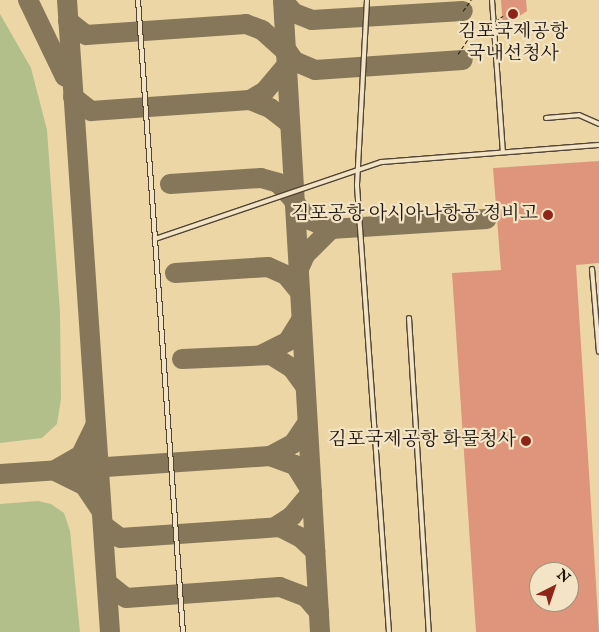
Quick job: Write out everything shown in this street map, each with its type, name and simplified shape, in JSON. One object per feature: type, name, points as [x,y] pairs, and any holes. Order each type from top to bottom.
[{"type":"lane","points":[[138,0],[183,632]]},
{"type":"lane","points":[[367,0],[358,169],[359,228],[389,632]]},
{"type":"lane","points":[[492,0],[503,152]]},
{"type":"lane","points":[[546,118],[579,115],[599,124]]},
{"type":"lane","points":[[155,239],[383,161],[599,145]]},
{"type":"lane","points":[[592,269],[598,310],[599,352]]},
{"type":"lane","points":[[409,318],[429,632]]},
{"type":"path","points":[[463,11],[471,0]]},
{"type":"path","points":[[458,54],[468,39],[502,16]]},
{"type":"green space","points":[[0,14],[31,68],[47,130],[60,312],[61,399],[57,424],[42,438],[0,443]]},
{"type":"green space","points":[[38,501],[51,504],[64,513],[70,531],[80,632],[0,632],[0,504]]},
{"type":"building","name":"김포국제공항 국내선청사","points":[[501,0],[526,0],[527,11],[503,27]]},
{"type":"building","name":"김포국제공항 화물청사","points":[[599,161],[599,263],[576,265],[599,632],[476,632],[452,273],[501,270],[493,168]]},
{"type":"taxiway","points":[[28,0],[65,77]]},
{"type":"taxiway","points":[[67,0],[110,632]]},
{"type":"taxiway","points":[[283,0],[320,632]]},
{"type":"taxiway","points":[[283,1],[294,13],[312,20],[463,11]]},
{"type":"taxiway","points":[[68,21],[86,35],[246,24],[262,30],[285,51]]},
{"type":"taxiway","points":[[284,46],[294,61],[315,70],[463,60]]},
{"type":"taxiway","points":[[250,100],[265,91],[286,66]]},
{"type":"taxiway","points":[[73,97],[91,111],[250,100],[270,108],[289,123]]},
{"type":"taxiway","points":[[170,184],[261,178],[278,183],[293,199]]},
{"type":"taxiway","points":[[294,202],[310,220],[331,229],[487,219]]},
{"type":"taxiway","points":[[298,271],[305,255],[331,229]]},
{"type":"taxiway","points":[[175,273],[268,267],[286,275],[299,291]]},
{"type":"taxiway","points":[[263,354],[288,341],[301,320]]},
{"type":"taxiway","points":[[182,359],[271,355],[292,368],[305,386]]},
{"type":"taxiway","points":[[0,474],[270,456],[293,444],[307,423]]},
{"type":"taxiway","points":[[57,469],[81,455],[95,426]]},
{"type":"taxiway","points":[[270,456],[295,465],[312,492],[292,516],[275,527]]},
{"type":"taxiway","points":[[57,472],[84,485],[101,510]]},
{"type":"taxiway","points":[[103,525],[120,538],[280,527],[300,537],[315,551]]},
{"type":"taxiway","points":[[107,583],[126,598],[280,587],[306,597],[319,612]]},
{"type":"place","name":"김포국제공항 국내선청사","points":[[513,14]]},
{"type":"place","name":"김포공항 아시아나항공 정비고","points":[[548,215]]},
{"type":"place","name":"김포국제공항 화물청사","points":[[526,441]]}]
